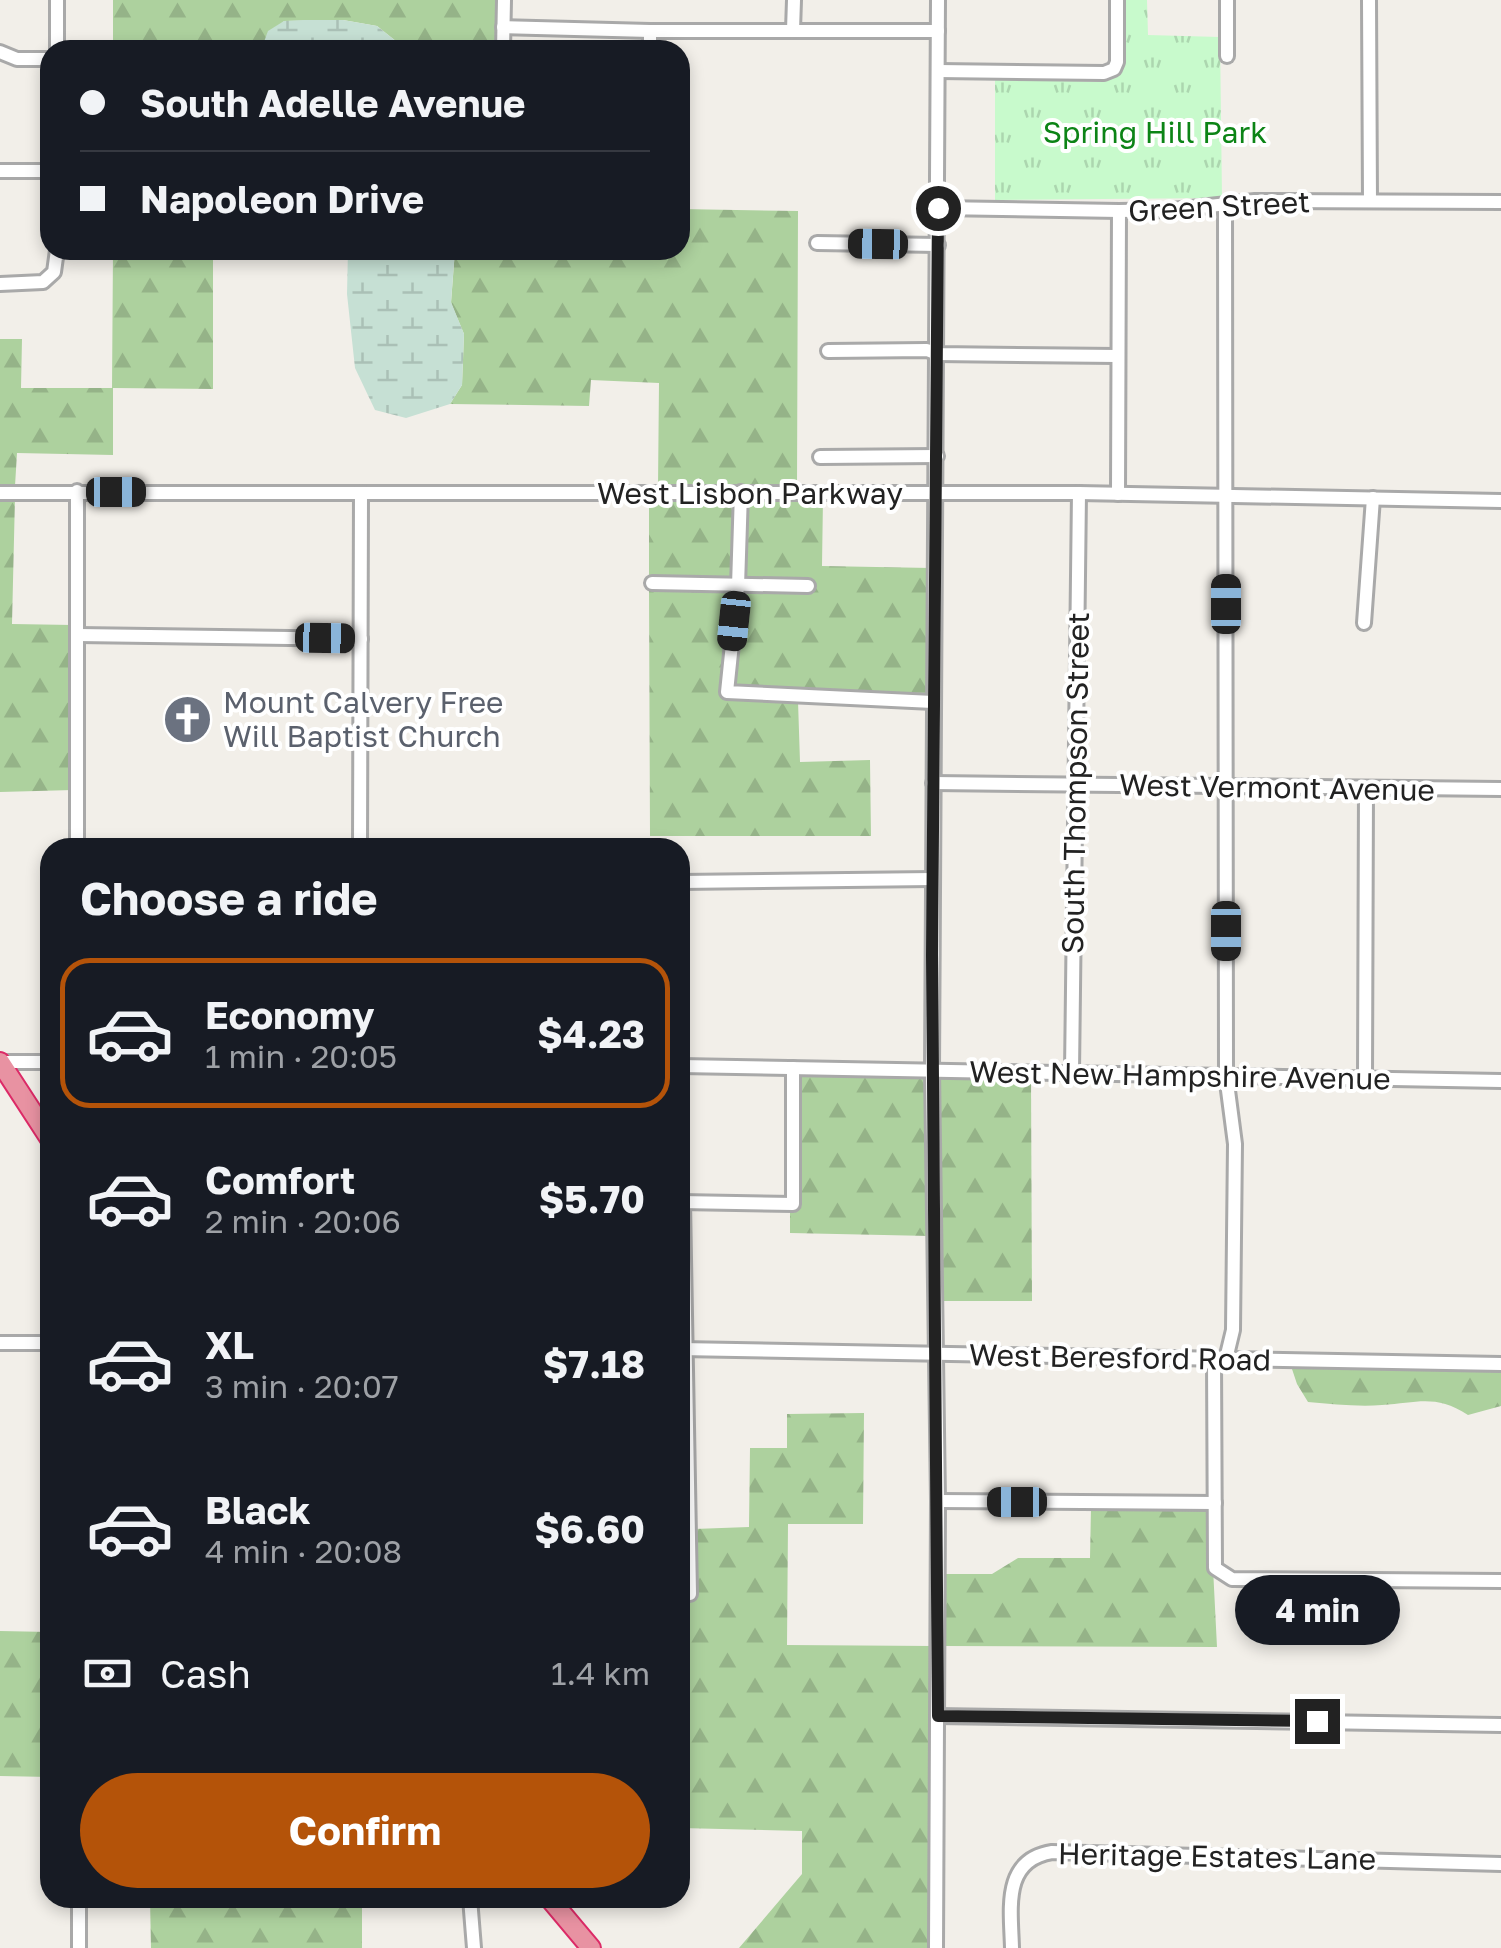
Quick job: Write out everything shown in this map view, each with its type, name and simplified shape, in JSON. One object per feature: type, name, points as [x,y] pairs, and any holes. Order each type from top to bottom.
[{"type":"highway","points":[[0,1062],[40,1124]]},
{"type":"highway","points":[[557,1908],[591,1948]]},
{"type":"street","points":[[57,0],[57,40]]},
{"type":"street","points":[[503,40],[504,0]]},
{"type":"street","points":[[793,30],[794,0]]},
{"type":"street","points":[[936,1948],[938,1502],[932,1070],[938,0]]},
{"type":"street","points":[[938,71],[1114,70],[1118,0]]},
{"type":"street","points":[[1227,0],[1227,56]]},
{"type":"street","points":[[1370,0],[1370,201]]},
{"type":"street","points":[[503,27],[938,31]]},
{"type":"street","points":[[650,31],[650,40]]},
{"type":"street","points":[[0,52],[16,59],[40,59]]},
{"type":"street","points":[[0,172],[40,172]]},
{"type":"street","name":"Green Street","points":[[938,208],[1119,211],[1256,201],[1501,202]]},
{"type":"street","points":[[1225,204],[1226,1076],[1236,1144],[1233,1330],[1220,1360],[1215,1568],[1232,1579],[1501,1581]]},
{"type":"street","points":[[1118,494],[1119,211]]},
{"type":"street","points":[[818,243],[938,246]]},
{"type":"street","points":[[0,284],[43,282],[54,272],[56,260]]},
{"type":"street","points":[[828,351],[1117,356]]},
{"type":"street","points":[[820,457],[937,456]]},
{"type":"street","points":[[77,491],[77,838]]},
{"type":"street","points":[[741,492],[738,586],[727,692],[933,702]]},
{"type":"street","name":"West Lisbon Parkway","points":[[0,493],[1118,494],[1501,501]]},
{"type":"street","points":[[360,838],[361,493]]},
{"type":"street","name":"South Thompson Street","points":[[1072,1072],[1079,494]]},
{"type":"street","points":[[1364,623],[1373,498]]},
{"type":"street","points":[[652,583],[808,586]]},
{"type":"street","points":[[78,635],[361,639]]},
{"type":"street","name":"West Vermont Avenue","points":[[933,784],[1501,789]]},
{"type":"street","points":[[1365,1078],[1366,788]]},
{"type":"street","points":[[690,882],[933,878]]},
{"type":"street","points":[[0,1062],[40,1062]]},
{"type":"street","name":"West New Hampshire Avenue","points":[[690,1066],[1501,1081]]},
{"type":"street","points":[[690,1202],[792,1204],[793,1068]]},
{"type":"street","points":[[0,1343],[40,1342]]},
{"type":"street","name":"West Beresford Road","points":[[690,1349],[1501,1364]]},
{"type":"street","points":[[938,1502],[1215,1503]]},
{"type":"street","points":[[938,1716],[1501,1725]]},
{"type":"street","name":"Heritage Estates Lane","points":[[1012,1948],[1011,1887],[1028,1860],[1052,1852],[1501,1864]]},
{"type":"street","points":[[79,1908],[80,1948]]},
{"type":"street","points":[[471,1908],[474,1948]]},
{"type":"green space","points":[[113,0],[499,0],[498,40],[394,40],[377,26],[343,20],[284,21],[269,40],[113,40]]},
{"type":"green space","name":"Spring Hill Park","points":[[1123,0],[1147,0],[1148,35],[1220,37],[1222,198],[995,200],[995,78],[1102,82],[1123,70]]},
{"type":"green space","points":[[343,20],[377,26],[394,40],[265,40],[268,31],[284,21]]},
{"type":"green space","points":[[690,209],[798,211],[797,487],[658,486],[659,383],[591,380],[589,406],[450,404],[462,385],[464,334],[451,303],[454,260],[690,260]]},
{"type":"green space","points":[[113,260],[213,260],[213,389],[113,388],[113,455],[17,453],[15,486],[0,487],[0,339],[22,339],[21,388],[112,388]]},
{"type":"green space","points":[[348,260],[454,260],[451,302],[464,334],[462,385],[450,404],[406,418],[375,410],[355,368],[347,294]]},
{"type":"green space","points":[[15,497],[12,624],[73,625],[73,790],[0,792],[0,498]]},
{"type":"green space","points":[[736,497],[733,580],[649,577],[646,498]]},
{"type":"green space","points":[[746,497],[823,498],[822,566],[931,568],[928,696],[732,687],[742,591],[812,591],[812,580],[743,580]]},
{"type":"green space","points":[[649,588],[732,591],[722,697],[798,701],[800,762],[870,760],[871,836],[650,836]]},
{"type":"green space","points":[[798,1073],[928,1075],[930,1236],[790,1233],[790,1209],[797,1209]]},
{"type":"green space","points":[[937,1075],[1031,1077],[1032,1301],[941,1301]]},
{"type":"green space","points":[[1291,1366],[1501,1369],[1501,1406],[1468,1415],[1436,1402],[1364,1406],[1308,1402]]},
{"type":"green space","points":[[864,1413],[863,1524],[788,1524],[787,1645],[933,1646],[932,1948],[739,1948],[802,1874],[802,1831],[690,1828],[690,1599],[695,1600],[694,1529],[749,1527],[750,1448],[787,1448],[787,1414]]},
{"type":"green space","points":[[1091,1508],[1210,1508],[1217,1647],[942,1646],[943,1574],[992,1574],[1018,1558],[1090,1558]]},
{"type":"green space","points":[[0,1631],[40,1632],[40,1777],[0,1776]]},
{"type":"green space","points":[[150,1908],[362,1908],[362,1948],[151,1948]]},
{"type":"place","name":"Mount Calvery Free Will Baptist Church","points":[[188,719]]},
{"type":"route","points":[[938,208],[932,955],[938,1716],[1317,1721]]}]
